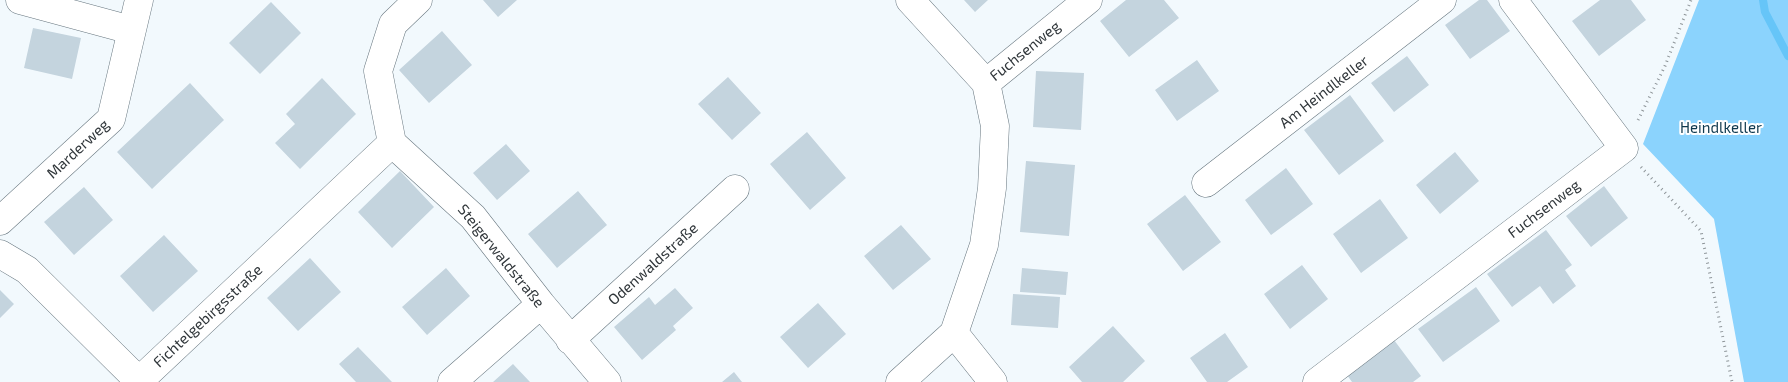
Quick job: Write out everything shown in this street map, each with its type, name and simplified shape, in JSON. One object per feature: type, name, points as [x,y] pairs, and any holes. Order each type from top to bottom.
[{"type":"street","points":[[20,0],[131,30]]},
{"type":"street","name":"Marderweg","points":[[0,220],[111,119],[138,0]]},
{"type":"street","points":[[392,143],[378,72],[393,24],[418,0]]},
{"type":"street","points":[[900,382],[954,333],[984,245],[992,188],[995,126],[986,83],[910,0]]},
{"type":"street","name":"Fuchsenweg","points":[[986,83],[1088,0]]},
{"type":"street","name":"Am Heindlkeller","points":[[1206,183],[1442,0]]},
{"type":"street","points":[[1513,0],[1624,148]]},
{"type":"street","name":"Fichtelgebirgsstraße","points":[[0,254],[27,270],[139,381],[392,143]]},
{"type":"street","name":"Steigerwaldstraße","points":[[392,143],[473,217],[570,340],[607,382]]},
{"type":"street","name":"Fuchsenweg","points":[[1317,382],[1624,148]]},
{"type":"street","name":"Odenwaldstraße","points":[[570,340],[735,189]]},
{"type":"street","points":[[452,382],[541,304]]},
{"type":"street","points":[[954,333],[993,382]]},
{"type":"path","points":[[1691,0],[1665,66],[1624,148],[1701,231],[1732,382]]},
{"type":"green space","name":"Heindlkeller","points":[[1699,0],[1788,0],[1788,382],[1744,382],[1714,219],[1643,144]]},
{"type":"building","points":[[483,0],[517,0],[498,17]]},
{"type":"building","points":[[964,0],[988,0],[975,12]]},
{"type":"building","points":[[1126,0],[1164,0],[1179,18],[1129,57],[1100,21]]},
{"type":"building","points":[[1479,0],[1487,0],[1510,31],[1470,59],[1445,25]]},
{"type":"building","points":[[1600,0],[1631,0],[1646,20],[1599,56],[1572,21]]},
{"type":"building","points":[[271,2],[301,33],[260,74],[229,43]]},
{"type":"building","points":[[33,28],[81,38],[72,79],[24,68]]},
{"type":"building","points":[[442,31],[472,65],[429,103],[399,70]]},
{"type":"building","points":[[1407,56],[1429,85],[1394,112],[1371,83]]},
{"type":"building","points":[[1197,60],[1219,91],[1177,121],[1155,90]]},
{"type":"building","points":[[1036,71],[1084,73],[1081,130],[1033,127]]},
{"type":"building","points":[[728,77],[761,113],[732,140],[698,104]]},
{"type":"building","points":[[322,78],[356,114],[300,169],[275,143],[295,124],[286,114]]},
{"type":"building","points":[[190,83],[224,120],[152,189],[117,152]]},
{"type":"building","points":[[1350,95],[1384,141],[1339,175],[1304,130]]},
{"type":"building","points":[[807,132],[846,178],[810,210],[770,164]]},
{"type":"building","points":[[506,144],[530,171],[497,200],[473,173]]},
{"type":"building","points":[[1455,152],[1479,181],[1440,214],[1416,185]]},
{"type":"building","points":[[1026,161],[1075,165],[1069,236],[1020,232]]},
{"type":"building","points":[[1286,168],[1313,204],[1271,235],[1245,200]]},
{"type":"building","points":[[400,171],[434,207],[392,248],[358,212]]},
{"type":"building","points":[[1604,186],[1628,218],[1591,247],[1566,216]]},
{"type":"building","points":[[84,187],[113,220],[74,255],[44,222]]},
{"type":"building","points":[[578,191],[607,225],[557,268],[528,234]]},
{"type":"building","points":[[1185,195],[1221,242],[1183,271],[1147,224]]},
{"type":"building","points":[[1380,199],[1408,238],[1361,273],[1333,234]]},
{"type":"building","points":[[901,225],[931,259],[893,290],[864,256]]},
{"type":"building","points":[[1546,230],[1572,265],[1565,270],[1576,286],[1553,304],[1540,286],[1512,307],[1487,274]]},
{"type":"building","points":[[164,235],[198,271],[153,312],[120,276]]},
{"type":"building","points":[[310,258],[341,292],[298,331],[267,298]]},
{"type":"building","points":[[1302,265],[1328,299],[1290,329],[1264,294]]},
{"type":"building","points":[[446,268],[470,296],[427,335],[402,307]]},
{"type":"building","points":[[1022,268],[1068,272],[1066,295],[1020,292]]},
{"type":"building","points":[[1476,287],[1500,321],[1443,362],[1418,329]]},
{"type":"building","points":[[675,288],[693,308],[673,326],[676,330],[642,360],[614,327],[649,297],[655,305]]},
{"type":"building","points":[[0,290],[14,304],[0,318]]},
{"type":"building","points":[[1013,294],[1060,297],[1058,328],[1011,325]]},
{"type":"building","points":[[818,303],[846,334],[808,368],[780,337]]},
{"type":"building","points":[[1113,326],[1145,361],[1123,382],[1082,382],[1069,367]]},
{"type":"building","points":[[1225,333],[1248,367],[1227,382],[1207,382],[1190,358]]},
{"type":"building","points":[[1394,340],[1421,376],[1413,382],[1352,382],[1347,375]]},
{"type":"building","points":[[358,347],[392,382],[356,382],[339,364]]},
{"type":"building","points":[[513,364],[530,382],[493,382]]},
{"type":"building","points":[[734,372],[742,382],[722,382]]},
{"type":"waterway","points":[[1763,0],[1765,12],[1788,56]]}]
